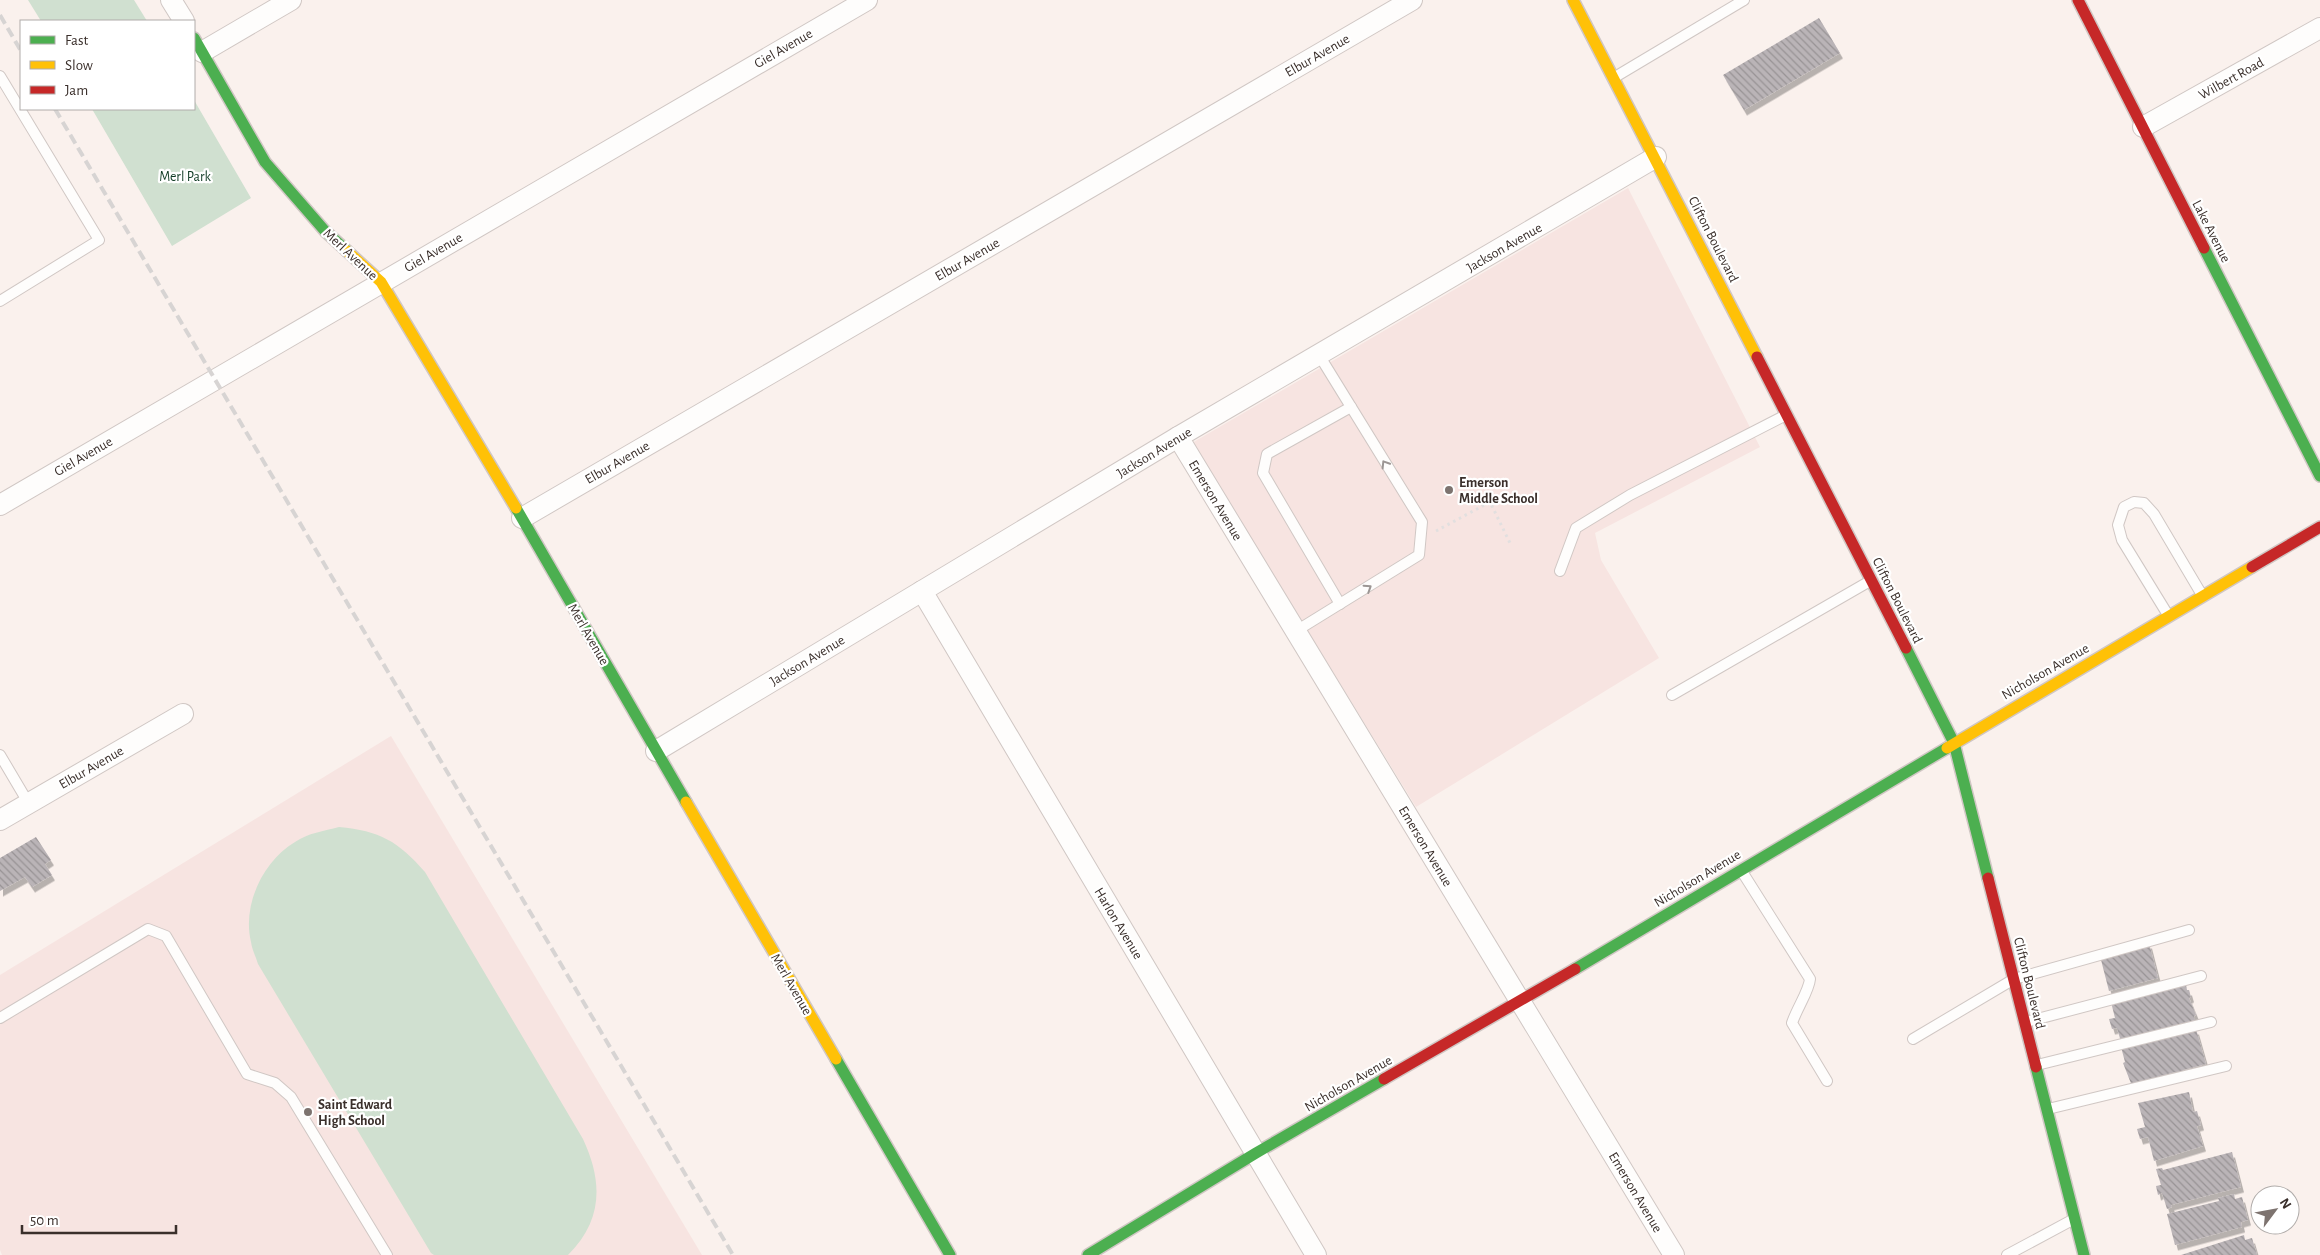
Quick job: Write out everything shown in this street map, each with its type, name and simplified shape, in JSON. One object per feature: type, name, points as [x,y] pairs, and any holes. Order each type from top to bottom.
[{"type":"street","points":[[171,0],[183,20]]},
{"type":"street","points":[[198,45],[291,0]]},
{"type":"street","name":"Giel Avenue","points":[[0,505],[866,0]]},
{"type":"street","name":"Elbur Avenue","points":[[522,518],[1412,0]]},
{"type":"street","name":"Clifton Boulevard","points":[[1573,0],[1656,157],[1954,743],[2084,1255]]},
{"type":"street","name":"Lake Avenue","points":[[2078,0],[2320,476]]},
{"type":"street","name":"Wilbert Road","points":[[2143,127],[2320,28]]},
{"type":"street","name":"Merl Avenue","points":[[198,45],[265,162],[325,231],[381,282],[522,518],[950,1255]]},
{"type":"street","name":"Jackson Avenue","points":[[656,751],[1178,437],[1656,157]]},
{"type":"street","name":"Emerson Avenue","points":[[1178,437],[1674,1255]]},
{"type":"street","name":"Nicholson Avenue","points":[[1088,1255],[2320,527]]},
{"type":"street","name":"Harlon Avenue","points":[[922,592],[1316,1255]]},
{"type":"street","name":"Elbur Avenue","points":[[0,820],[183,714]]},
{"type":"lane","points":[[1614,77],[1744,0]]},
{"type":"lane","points":[[0,76],[20,109]]},
{"type":"lane","points":[[0,301],[99,240],[21,110]]},
{"type":"lane","points":[[1296,631],[1419,555],[1422,522],[1319,355]]},
{"type":"lane","points":[[1340,604],[1262,473],[1267,454],[1351,407]]},
{"type":"lane","points":[[1560,570],[1576,528],[1630,495],[1787,415]]},
{"type":"lane","points":[[2169,616],[2122,540],[2118,525],[2124,507],[2134,502],[2144,503],[2154,514],[2203,596]]},
{"type":"lane","points":[[1672,695],[1871,581]]},
{"type":"lane","points":[[0,755],[28,804]]},
{"type":"lane","points":[[1741,869],[1810,978],[1809,986],[1797,1007],[1792,1023],[1827,1080]]},
{"type":"lane","points":[[0,1018],[148,929],[166,936],[247,1074],[275,1083],[291,1097],[387,1255]]},
{"type":"lane","points":[[1913,1039],[2014,979],[2188,930]]},
{"type":"lane","points":[[2025,1022],[2201,976]]},
{"type":"lane","points":[[2036,1065],[2211,1022]]},
{"type":"lane","points":[[2047,1109],[2226,1066]]},
{"type":"lane","points":[[2007,1255],[2075,1218]]},
{"type":"path","points":[[1433,533],[1490,502],[1510,543]]},
{"type":"shaded area","name":"Emerson Middle School","points":[[1628,188],[1760,447],[1595,533],[1601,560],[1659,658],[1416,807],[1192,443]]},
{"type":"shaded area","name":"Saint Edward High School","points":[[391,736],[702,1255],[2,1255],[0,1250],[0,975]]},
{"type":"green space","points":[[28,0],[134,0],[146,20],[40,20]]},
{"type":"green space","name":"Merl Park","points":[[195,102],[251,198],[172,246],[93,110],[195,110]]},
{"type":"green space","points":[[339,827],[366,831],[387,839],[406,852],[425,872],[583,1139],[594,1170],[596,1200],[588,1228],[580,1242],[568,1255],[434,1255],[431,1253],[258,964],[251,942],[249,928],[250,913],[258,885],[265,872],[273,860],[300,839]]},
{"type":"building","points":[[1819,18],[1840,53],[1744,110],[1723,75]]},
{"type":"building","points":[[36,837],[51,860],[45,864],[52,875],[32,887],[25,877],[0,891],[0,858]]},
{"type":"building","points":[[2149,943],[2158,978],[2109,991],[2100,956]]},
{"type":"building","points":[[2186,985],[2196,1015],[2194,1016],[2195,1020],[2172,1026],[2174,1030],[2166,1031],[2165,1028],[2125,1038],[2121,1042],[2117,1028],[2112,1029],[2109,1019],[2115,1018],[2111,1002],[2164,988],[2164,991]]},
{"type":"building","points":[[2196,1029],[2206,1064],[2183,1070],[2184,1074],[2176,1076],[2175,1072],[2136,1083],[2132,1086],[2123,1063],[2125,1062],[2121,1047],[2126,1045],[2127,1048]]},
{"type":"building","points":[[2189,1092],[2193,1112],[2197,1111],[2201,1125],[2197,1126],[2203,1146],[2154,1161],[2148,1137],[2140,1139],[2137,1129],[2145,1127],[2138,1103]]},
{"type":"building","points":[[2232,1152],[2241,1187],[2171,1205],[2172,1207],[2167,1209],[2162,1193],[2158,1195],[2156,1186],[2161,1185],[2156,1169],[2162,1168],[2163,1170]]},
{"type":"building","points":[[2234,1194],[2235,1199],[2242,1197],[2248,1220],[2241,1222],[2242,1227],[2175,1245],[2167,1214],[2219,1201],[2218,1198]]},
{"type":"building","points":[[2244,1235],[2245,1240],[2252,1238],[2257,1255],[2181,1255]]},
{"type":"railway","points":[[0,15],[20,49]]},
{"type":"railway","points":[[56,110],[733,1255]]},
{"type":"traffic: fast","points":[[195,40],[265,162],[325,231],[347,251]]},
{"type":"traffic: fast","points":[[2204,248],[2320,476]]},
{"type":"traffic: fast","points":[[516,508],[686,802]]},
{"type":"traffic: fast","points":[[1906,648],[1954,743],[1988,878]]},
{"type":"traffic: fast","points":[[1575,969],[1947,748]]},
{"type":"traffic: fast","points":[[836,1059],[950,1255]]},
{"type":"traffic: fast","points":[[2036,1067],[2084,1255]]},
{"type":"traffic: fast","points":[[1088,1255],[1256,1153],[1384,1079]]},
{"type":"traffic: slow","points":[[1573,0],[1757,357]]},
{"type":"traffic: slow","points":[[347,251],[381,282],[516,508]]},
{"type":"traffic: slow","points":[[1947,748],[2252,567]]},
{"type":"traffic: slow","points":[[686,802],[836,1059]]},
{"type":"traffic: jam","points":[[2078,0],[2204,248]]},
{"type":"traffic: jam","points":[[1757,357],[1906,648]]},
{"type":"traffic: jam","points":[[2252,567],[2320,527]]},
{"type":"traffic: jam","points":[[1988,878],[2036,1067]]},
{"type":"traffic: jam","points":[[1384,1079],[1575,969]]},
{"type":"place","name":"Emerson Middle School","points":[[1449,490]]},
{"type":"place","name":"Saint Edward High School","points":[[308,1112]]}]
